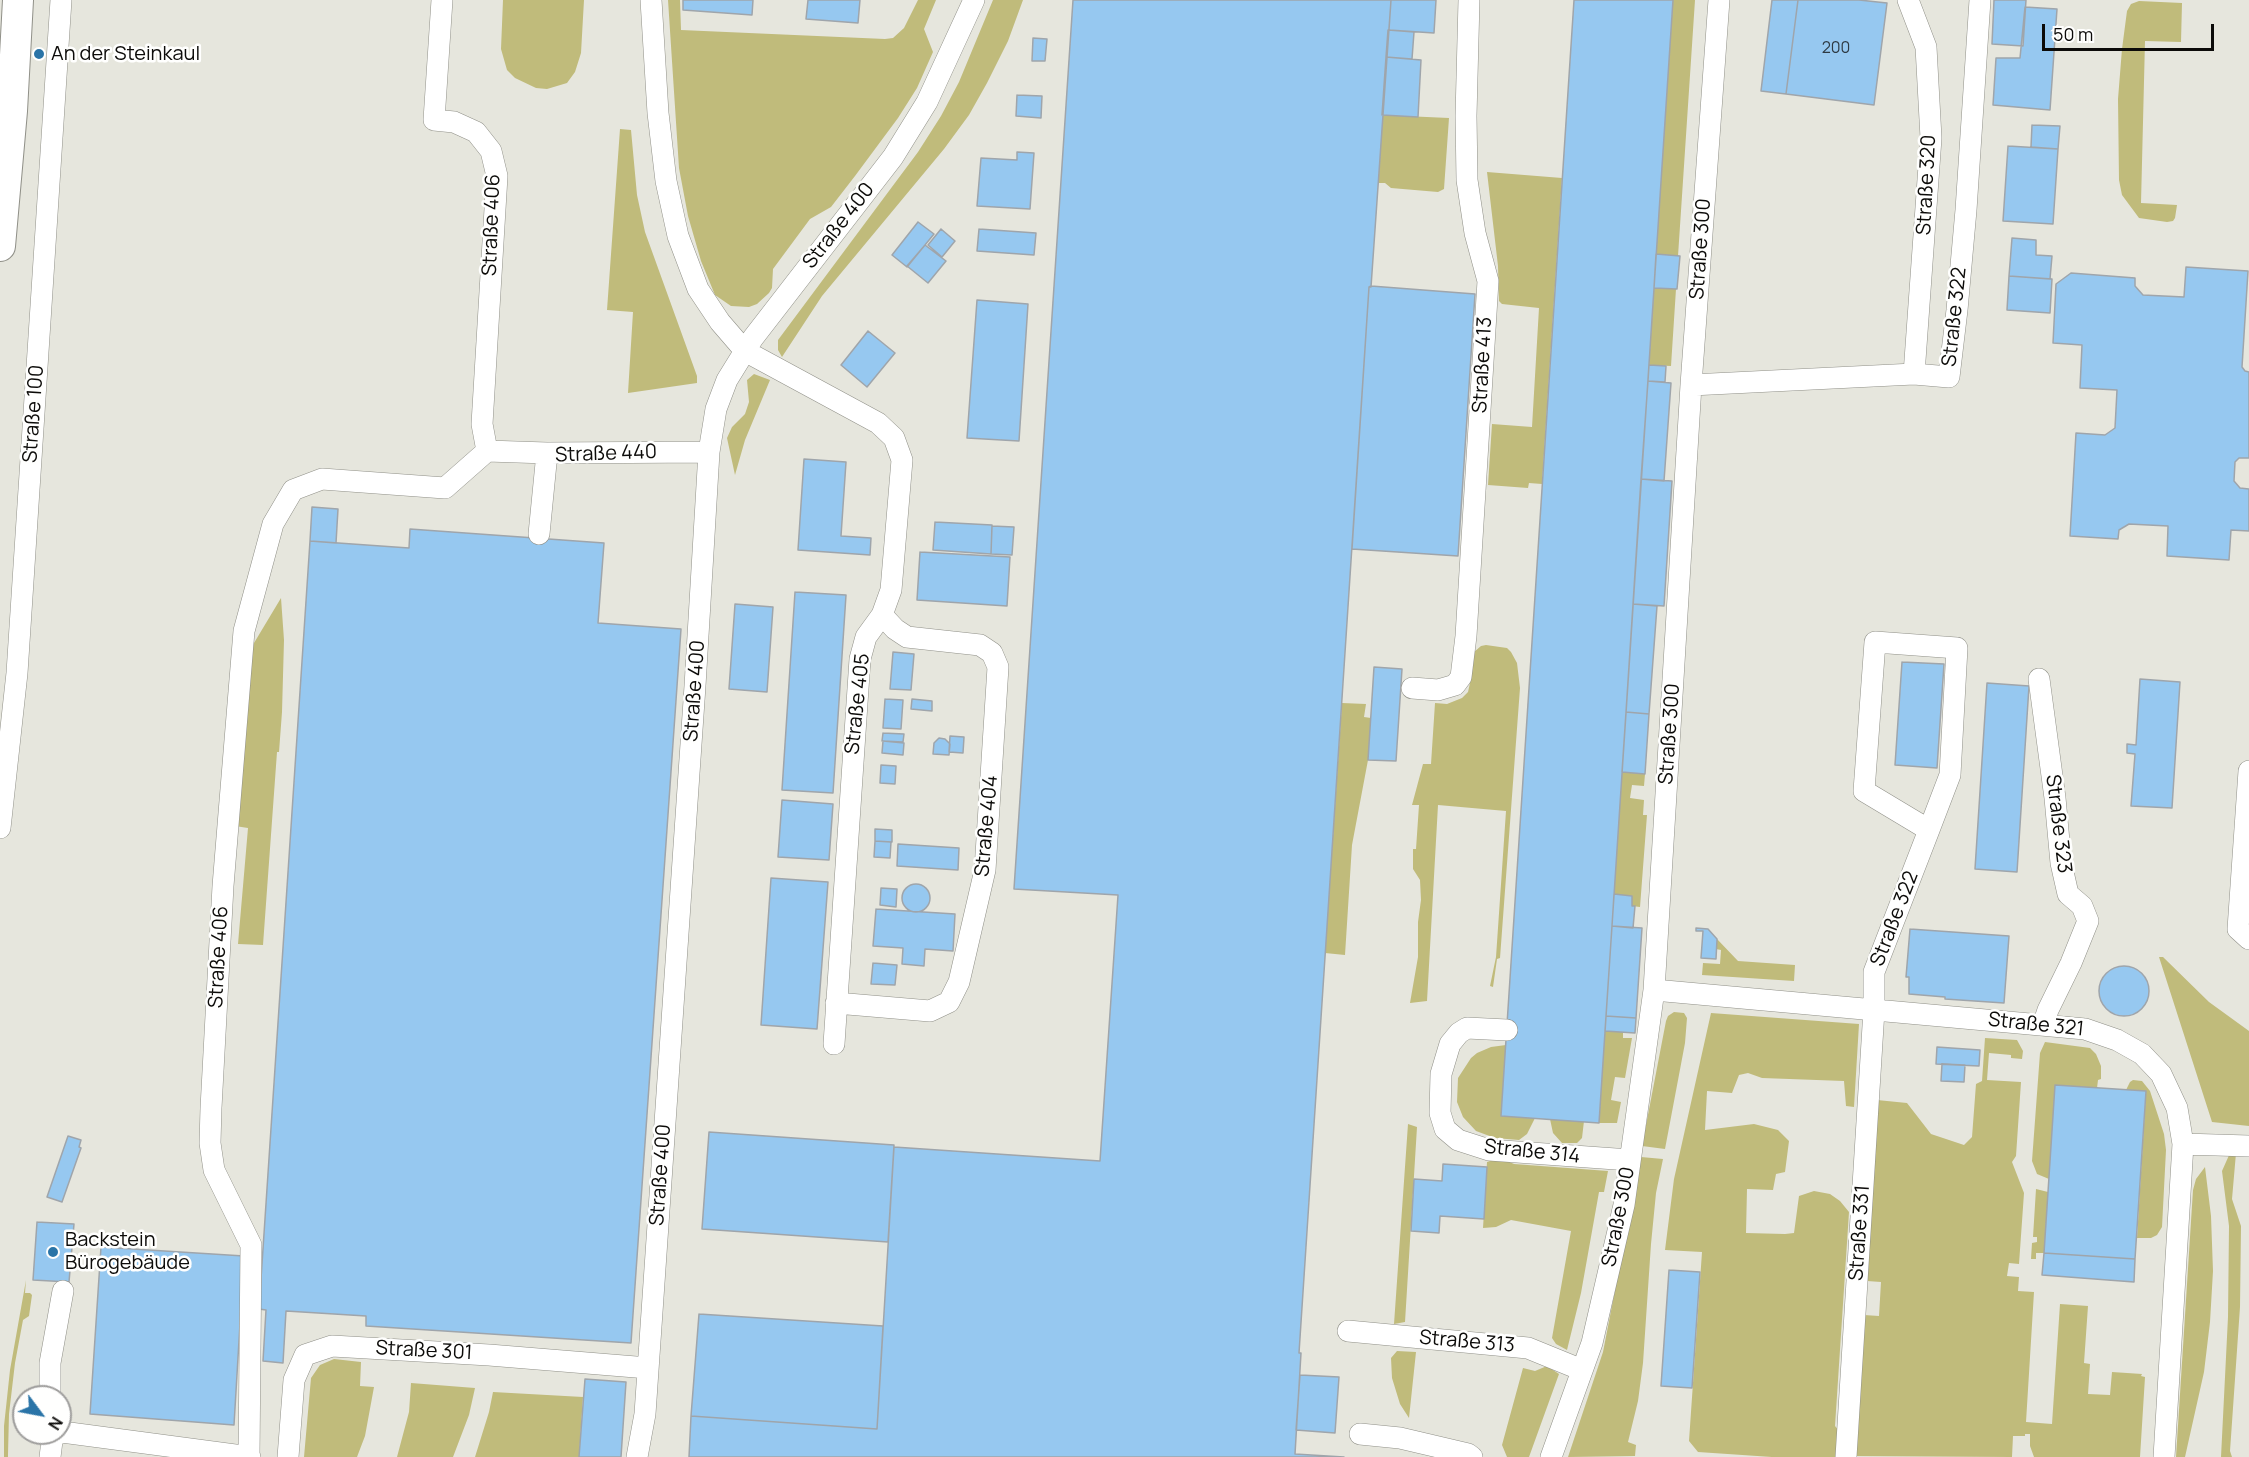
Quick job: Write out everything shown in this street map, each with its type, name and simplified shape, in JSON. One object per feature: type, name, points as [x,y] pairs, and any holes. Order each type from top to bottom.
[{"type":"main road","points":[[0,246],[3,175],[12,111],[18,0]]},
{"type":"street","name":"Straße 100","points":[[0,828],[17,673],[61,0]]},
{"type":"street","name":"Straße 406","points":[[250,1457],[252,1245],[214,1170],[210,1143],[223,886],[244,631],[273,524],[293,490],[322,479],[445,488],[487,451],[482,424],[497,176],[491,151],[476,132],[454,122],[434,120],[442,0]]},
{"type":"street","points":[[651,0],[658,113],[666,181],[678,236],[698,290],[720,322],[745,351]]},
{"type":"street","name":"Straße 400","points":[[637,1457],[645,1414],[695,697],[709,452],[716,409],[727,380],[745,351],[893,157],[927,102],[975,0]]},
{"type":"street","name":"Straße 413","points":[[1412,688],[1438,690],[1455,685],[1461,677],[1466,636],[1488,281],[1475,233],[1467,180],[1469,0]]},
{"type":"street","name":"Straße 300","points":[[1551,1457],[1592,1343],[1624,1205],[1654,990],[1691,386],[1719,0]]},
{"type":"street","name":"Straße 320","points":[[1908,0],[1926,47],[1931,138],[1914,374]]},
{"type":"street","name":"Straße 322","points":[[1691,386],[1914,374],[1949,377],[1966,210],[1980,0]]},
{"type":"street","name":"Straße 405","points":[[745,351],[878,423],[894,438],[902,460],[891,590],[882,615],[866,637],[860,659],[834,1044]]},
{"type":"street","points":[[487,451],[547,453]]},
{"type":"street","name":"Straße 440","points":[[539,534],[547,453],[709,452]]},
{"type":"street","name":"Straße 404","points":[[836,1003],[930,1011],[949,1002],[959,982],[985,870],[998,668],[995,660],[992,653],[980,645],[907,637],[895,629],[882,615]]},
{"type":"street","name":"Straße 322","points":[[1874,1010],[1874,972],[1929,830],[1950,775],[1957,648],[1875,642],[1864,791],[1929,830]]},
{"type":"street","name":"Straße 323","points":[[2039,679],[2061,863],[2068,894],[2082,906],[2088,921],[2043,1024]]},
{"type":"street","points":[[2249,771],[2238,929],[2249,939]]},
{"type":"street","name":"Straße 321","points":[[1654,990],[2085,1029],[2117,1040],[2142,1054],[2161,1074],[2177,1107],[2183,1144],[2164,1457]]},
{"type":"street","name":"Straße 331","points":[[1846,1457],[1874,1010]]},
{"type":"street","name":"Straße 314","points":[[1507,1030],[1467,1028],[1459,1033],[1450,1044],[1442,1074],[1440,1113],[1445,1129],[1458,1140],[1489,1150],[1630,1160]]},
{"type":"street","points":[[2183,1144],[2249,1146]]},
{"type":"street","points":[[50,1385],[50,1363],[63,1291]]},
{"type":"street","name":"Straße 313","points":[[1348,1331],[1528,1348],[1582,1370]]},
{"type":"street","name":"Straße 301","points":[[288,1457],[294,1380],[305,1355],[332,1346],[489,1355],[648,1368]]},
{"type":"street","points":[[72,1433],[250,1457]]},
{"type":"street","points":[[1360,1434],[1400,1438],[1468,1454],[1472,1457]]},
{"type":"shaded area","points":[[503,0],[584,0],[581,53],[575,72],[567,83],[547,89],[536,88],[515,78],[507,70],[501,49]]},
{"type":"shaded area","points":[[668,0],[680,0],[681,30],[885,39],[893,38],[904,28],[918,0],[936,0],[924,29],[933,52],[917,88],[898,118],[831,207],[810,219],[773,269],[772,288],[769,293],[757,304],[749,307],[731,306],[715,295],[701,261],[688,216],[679,168]]},
{"type":"shaded area","points":[[993,0],[1023,0],[1008,41],[969,115],[944,149],[822,296],[782,357],[778,350],[778,340],[918,152],[941,116],[959,82]]},
{"type":"shaded area","points":[[1673,0],[1695,0],[1678,256],[1656,254]]},
{"type":"shaded area","points":[[2139,1],[2182,3],[2181,42],[2145,41],[2141,203],[2177,205],[2175,218],[2167,222],[2139,218],[2122,195],[2119,180],[2118,99],[2122,49],[2127,11],[2131,4]]},
{"type":"shaded area","points":[[1382,115],[1449,118],[1444,189],[1438,192],[1391,188],[1385,183],[1378,183]]},
{"type":"shaded area","points":[[620,129],[631,130],[637,195],[645,232],[697,376],[697,383],[628,393],[633,312],[607,310]]},
{"type":"shaded area","points":[[1487,172],[1562,178],[1542,484],[1529,483],[1528,488],[1488,485],[1492,424],[1532,427],[1539,308],[1502,304],[1499,301],[1498,266]]},
{"type":"shaded area","points":[[1654,288],[1676,289],[1671,366],[1649,365]]},
{"type":"shaded area","points":[[754,374],[770,380],[745,440],[735,475],[727,438],[732,427],[745,414],[749,402],[747,380]]},
{"type":"shaded area","points":[[281,598],[284,640],[282,712],[263,945],[238,944],[248,828],[235,826],[248,653]]},
{"type":"shaded area","points":[[1486,645],[1507,648],[1511,652],[1517,663],[1520,688],[1500,958],[1497,959],[1493,987],[1490,986],[1496,957],[1506,811],[1438,805],[1427,1001],[1410,1003],[1418,957],[1418,922],[1421,900],[1420,880],[1413,869],[1413,849],[1416,849],[1419,805],[1412,805],[1423,764],[1431,764],[1435,703],[1447,704],[1462,698],[1468,692],[1474,652]]},
{"type":"shaded area","points":[[1342,703],[1366,704],[1364,717],[1371,718],[1368,760],[1352,845],[1345,955],[1325,953]]},
{"type":"shaded area","points":[[1622,772],[1645,774],[1644,786],[1632,785],[1630,798],[1644,800],[1643,815],[1647,815],[1640,907],[1632,906],[1632,896],[1613,894]]},
{"type":"shaded area","points":[[1717,939],[1738,961],[1795,965],[1794,981],[1702,975],[1703,963],[1720,964],[1721,950],[1716,949]]},
{"type":"shaded area","points":[[2159,957],[2163,957],[2209,1002],[2249,1031],[2249,1126],[2212,1122]]},
{"type":"shaded area","points":[[1674,1012],[1684,1013],[1687,1018],[1685,1043],[1665,1149],[1642,1146],[1666,1021],[1668,1016]]},
{"type":"shaded area","points":[[1711,1013],[1859,1024],[1854,1107],[1846,1106],[1844,1081],[1762,1078],[1748,1073],[1739,1075],[1732,1093],[1707,1091],[1705,1130],[1754,1124],[1778,1130],[1789,1141],[1785,1172],[1776,1174],[1773,1190],[1747,1189],[1746,1233],[1794,1233],[1799,1196],[1814,1191],[1830,1194],[1849,1212],[1835,1426],[1839,1431],[1836,1457],[1772,1457],[1698,1452],[1689,1441],[1702,1252],[1665,1250],[1674,1179]]},
{"type":"shaded area","points":[[1605,1031],[1623,1032],[1623,1038],[1632,1038],[1625,1078],[1615,1077],[1611,1100],[1621,1102],[1617,1123],[1599,1123]]},
{"type":"shaded area","points":[[1985,1038],[2017,1040],[2023,1051],[2022,1059],[2011,1058],[2011,1055],[1989,1053],[1987,1080],[2021,1082],[2016,1156],[2012,1162],[2024,1193],[2019,1264],[2009,1263],[2007,1276],[2019,1277],[2018,1291],[2034,1292],[2026,1422],[2052,1424],[2060,1304],[2088,1306],[2084,1363],[2090,1364],[2088,1394],[2110,1395],[2112,1372],[2142,1374],[2141,1376],[2145,1377],[2140,1457],[2034,1457],[2030,1446],[2030,1434],[2013,1436],[2012,1457],[1854,1456],[1864,1315],[1879,1316],[1881,1282],[1867,1281],[1877,1100],[1907,1103],[1931,1134],[1964,1145],[1972,1137],[1976,1084],[1982,1081]]},
{"type":"shaded area","points":[[2045,1042],[2090,1048],[2096,1054],[2101,1066],[2101,1079],[2098,1080],[2097,1088],[2049,1179],[2037,1174],[2032,1161],[2040,1053]]},
{"type":"shaded area","points":[[1506,1045],[1501,1116],[1535,1118],[1527,1134],[1519,1140],[1495,1138],[1476,1131],[1463,1117],[1457,1102],[1458,1078],[1471,1058],[1491,1047]]},
{"type":"shaded area","points":[[2133,1080],[2142,1081],[2150,1091],[2164,1134],[2166,1150],[2162,1227],[2157,1235],[2151,1238],[2137,1238],[2146,1091],[2126,1090]]},
{"type":"shaded area","points":[[1550,1119],[1584,1121],[1582,1138],[1577,1143],[1562,1143],[1553,1133]]},
{"type":"shaded area","points":[[1408,1124],[1417,1127],[1405,1322],[1394,1324]]},
{"type":"shaded area","points":[[2230,1153],[2236,1153],[2232,1199],[2241,1226],[2240,1307],[2230,1451],[2232,1457],[2221,1457],[2228,1317],[2229,1226],[2222,1171]]},
{"type":"shaded area","points":[[1641,1157],[1663,1159],[1656,1193],[1651,1244],[1643,1363],[1638,1401],[1628,1442],[1636,1445],[1635,1456],[1568,1457],[1603,1352]]},
{"type":"shaded area","points":[[1496,1159],[1514,1164],[1608,1171],[1604,1192],[1599,1192],[1581,1293],[1567,1350],[1556,1344],[1552,1338],[1571,1231],[1511,1220],[1496,1227],[1483,1228],[1487,1162]]},
{"type":"shaded area","points":[[2205,1167],[2211,1216],[2213,1271],[2210,1322],[2204,1372],[2185,1457],[2176,1457],[2193,1190],[2196,1179]]},
{"type":"shaded area","points":[[2036,1189],[2048,1192],[2044,1253],[2036,1253],[2036,1259],[2031,1259],[2032,1243],[2037,1242],[2037,1237],[2033,1237]]},
{"type":"shaded area","points":[[26,1280],[25,1293],[32,1295],[29,1316],[23,1320],[15,1363],[9,1414],[8,1457],[4,1457],[4,1426],[10,1370]]},
{"type":"shaded area","points":[[1397,1351],[1416,1352],[1409,1418],[1400,1404],[1392,1378],[1391,1358]]},
{"type":"shaded area","points":[[334,1359],[361,1362],[360,1386],[374,1387],[365,1436],[357,1457],[304,1457],[311,1378],[320,1365]]},
{"type":"shaded area","points":[[1547,1366],[1559,1374],[1529,1457],[1507,1457],[1502,1445],[1523,1368],[1535,1371]]},
{"type":"shaded area","points":[[411,1383],[475,1388],[469,1415],[453,1457],[397,1457],[409,1412]]},
{"type":"shaded area","points":[[493,1392],[583,1397],[579,1457],[475,1457]]},
{"type":"building","points":[[683,0],[753,0],[752,15],[683,10]]},
{"type":"building","points":[[808,0],[860,0],[858,23],[806,19]]},
{"type":"building","points":[[1073,0],[1391,0],[1371,287],[1369,287],[1299,1353],[1301,1353],[1295,1454],[1344,1457],[689,1457],[691,1416],[877,1429],[894,1147],[1100,1161],[1118,895],[1014,889]]},
{"type":"building","points":[[1391,0],[1436,0],[1434,33],[1389,30]]},
{"type":"building","points":[[1574,0],[1673,0],[1599,1123],[1501,1116]]},
{"type":"building","points":[[1772,0],[1798,0],[1786,94],[1761,91]]},
{"type":"building","points":[[1798,0],[1859,0],[1887,3],[1874,105],[1786,94]]},
{"type":"building","points":[[1994,0],[2026,0],[2023,46],[1992,44]]},
{"type":"building","points":[[2025,7],[2057,9],[2050,110],[1993,105],[1996,58],[2020,58]]},
{"type":"building","points":[[1388,30],[1414,32],[1412,59],[1386,57]]},
{"type":"building","points":[[1033,38],[1047,39],[1045,61],[1032,61]]},
{"type":"building","points":[[1386,57],[1421,60],[1418,117],[1382,115]]},
{"type":"building","points":[[1017,95],[1042,96],[1041,118],[1016,116]]},
{"type":"building","points":[[2032,125],[2060,126],[2058,149],[2031,147]]},
{"type":"building","points":[[2008,146],[2058,149],[2053,224],[2003,221]]},
{"type":"building","points":[[1017,152],[1034,153],[1030,209],[977,206],[981,158],[1017,160]]},
{"type":"building","points":[[918,222],[934,234],[907,267],[892,255]]},
{"type":"building","points":[[941,229],[955,241],[942,257],[928,245]]},
{"type":"building","points":[[979,229],[1036,233],[1034,255],[977,251]]},
{"type":"building","points":[[2012,238],[2036,240],[2036,255],[2052,256],[2050,279],[2009,276]]},
{"type":"building","points":[[925,245],[946,261],[928,283],[907,266]]},
{"type":"building","points":[[1656,254],[1680,256],[1677,289],[1654,288]]},
{"type":"building","points":[[2186,267],[2248,271],[2242,367],[2249,372],[2249,458],[2239,458],[2235,462],[2234,481],[2240,488],[2249,489],[2249,531],[2231,530],[2229,560],[2167,556],[2168,526],[2129,524],[2119,530],[2118,539],[2070,536],[2076,433],[2105,435],[2115,428],[2117,390],[2080,388],[2082,345],[2053,343],[2056,284],[2071,273],[2135,278],[2135,286],[2143,295],[2184,297]]},
{"type":"building","points":[[2009,276],[2052,279],[2050,313],[2007,310]]},
{"type":"building","points":[[1369,287],[1475,294],[1458,556],[1352,549]]},
{"type":"building","points":[[977,300],[1028,304],[1019,441],[967,438]]},
{"type":"building","points":[[868,331],[895,353],[867,387],[841,365]]},
{"type":"building","points":[[1649,365],[1666,366],[1665,382],[1648,381]]},
{"type":"building","points":[[1648,381],[1671,383],[1664,481],[1641,479]]},
{"type":"building","points":[[804,459],[846,462],[841,536],[871,538],[870,555],[798,550]]},
{"type":"building","points":[[1641,479],[1672,481],[1664,606],[1633,604]]},
{"type":"building","points":[[312,507],[338,509],[336,543],[310,541]]},
{"type":"building","points":[[935,522],[992,525],[991,554],[933,550]]},
{"type":"building","points":[[992,526],[1014,527],[1012,555],[991,554]]},
{"type":"building","points":[[410,529],[604,543],[598,623],[681,629],[631,1343],[366,1326],[366,1316],[286,1311],[283,1363],[263,1361],[266,1310],[259,1309],[310,541],[409,548]]},
{"type":"building","points":[[920,552],[1010,557],[1007,606],[917,600]]},
{"type":"building","points":[[795,592],[846,595],[833,793],[782,790]]},
{"type":"building","points":[[735,604],[773,607],[767,692],[729,689]]},
{"type":"building","points":[[1633,604],[1657,606],[1649,714],[1626,712]]},
{"type":"building","points":[[893,652],[914,654],[911,690],[890,689]]},
{"type":"building","points":[[1902,662],[1944,664],[1937,768],[1895,765]]},
{"type":"building","points":[[1374,667],[1402,669],[1396,761],[1368,760]]},
{"type":"building","points":[[2140,679],[2180,682],[2172,808],[2131,806],[2135,754],[2127,753],[2127,744],[2136,745]]},
{"type":"building","points":[[1987,683],[2029,686],[2017,872],[1975,869]]},
{"type":"building","points":[[885,699],[903,700],[901,729],[883,728]]},
{"type":"building","points":[[912,699],[932,701],[932,711],[911,709]]},
{"type":"building","points":[[1626,712],[1649,714],[1645,774],[1622,772]]},
{"type":"building","points":[[883,733],[904,734],[903,742],[882,741]]},
{"type":"building","points":[[950,736],[964,737],[963,753],[949,752]]},
{"type":"building","points":[[939,738],[945,739],[950,744],[949,755],[933,754],[934,743]]},
{"type":"building","points":[[883,741],[904,743],[903,755],[882,753]]},
{"type":"building","points":[[881,765],[896,766],[895,784],[880,783]]},
{"type":"building","points":[[782,800],[833,804],[829,860],[778,857]]},
{"type":"building","points":[[875,829],[892,830],[892,842],[875,841]]},
{"type":"building","points":[[875,841],[891,842],[890,858],[874,857]]},
{"type":"building","points":[[898,844],[959,848],[958,870],[897,866]]},
{"type":"building","points":[[771,878],[828,882],[817,1029],[761,1025]]},
{"type":"building","points":[[916,884],[926,888],[930,898],[926,908],[916,912],[906,908],[902,898],[906,888]]},
{"type":"building","points":[[881,888],[897,889],[896,907],[880,905]]},
{"type":"building","points":[[1614,894],[1632,896],[1632,906],[1635,906],[1633,928],[1612,926]]},
{"type":"building","points":[[876,909],[955,914],[953,951],[925,949],[924,966],[902,964],[903,948],[873,946]]},
{"type":"building","points":[[1612,926],[1642,928],[1636,1018],[1606,1016]]},
{"type":"building","points":[[1696,928],[1708,929],[1717,939],[1716,959],[1701,958],[1703,931],[1696,931]]},
{"type":"building","points":[[1910,929],[2009,936],[2004,1003],[1909,994],[1909,977],[1906,977]]},
{"type":"building","points":[[873,963],[897,965],[895,985],[871,984]]},
{"type":"building","points":[[2119,966],[2129,966],[2142,973],[2149,986],[2149,996],[2142,1009],[2129,1016],[2119,1016],[2110,1012],[2103,1005],[2099,996],[2099,986],[2103,977],[2110,970]]},
{"type":"building","points":[[1606,1016],[1636,1018],[1635,1033],[1605,1031]]},
{"type":"building","points":[[1937,1047],[1980,1050],[1979,1066],[1936,1064]]},
{"type":"building","points":[[1942,1064],[1965,1065],[1964,1082],[1941,1081]]},
{"type":"building","points":[[2055,1085],[2146,1091],[2135,1259],[2044,1253]]},
{"type":"building","points":[[709,1132],[894,1145],[888,1242],[702,1229]]},
{"type":"building","points":[[68,1136],[81,1140],[79,1147],[81,1148],[62,1202],[47,1197]]},
{"type":"building","points":[[1443,1164],[1487,1167],[1484,1219],[1440,1216],[1439,1233],[1411,1231],[1414,1179],[1442,1181]]},
{"type":"building","name":"Backstein Bürogebäude","points":[[37,1222],[74,1224],[69,1282],[33,1280]]},
{"type":"building","points":[[101,1247],[244,1256],[234,1425],[90,1414]]},
{"type":"building","points":[[2044,1253],[2135,1259],[2134,1282],[2042,1275]]},
{"type":"building","points":[[1669,1270],[1700,1272],[1692,1388],[1661,1386]]},
{"type":"building","points":[[699,1314],[883,1326],[877,1429],[691,1416]]},
{"type":"building","points":[[1300,1375],[1339,1377],[1335,1433],[1296,1430]]},
{"type":"building","points":[[585,1379],[626,1382],[621,1457],[579,1457]]},
{"type":"place","name":"An der Steinkaul","points":[[39,54]]},
{"type":"place","name":"Backstein Bürogebäude","points":[[53,1252]]}]
